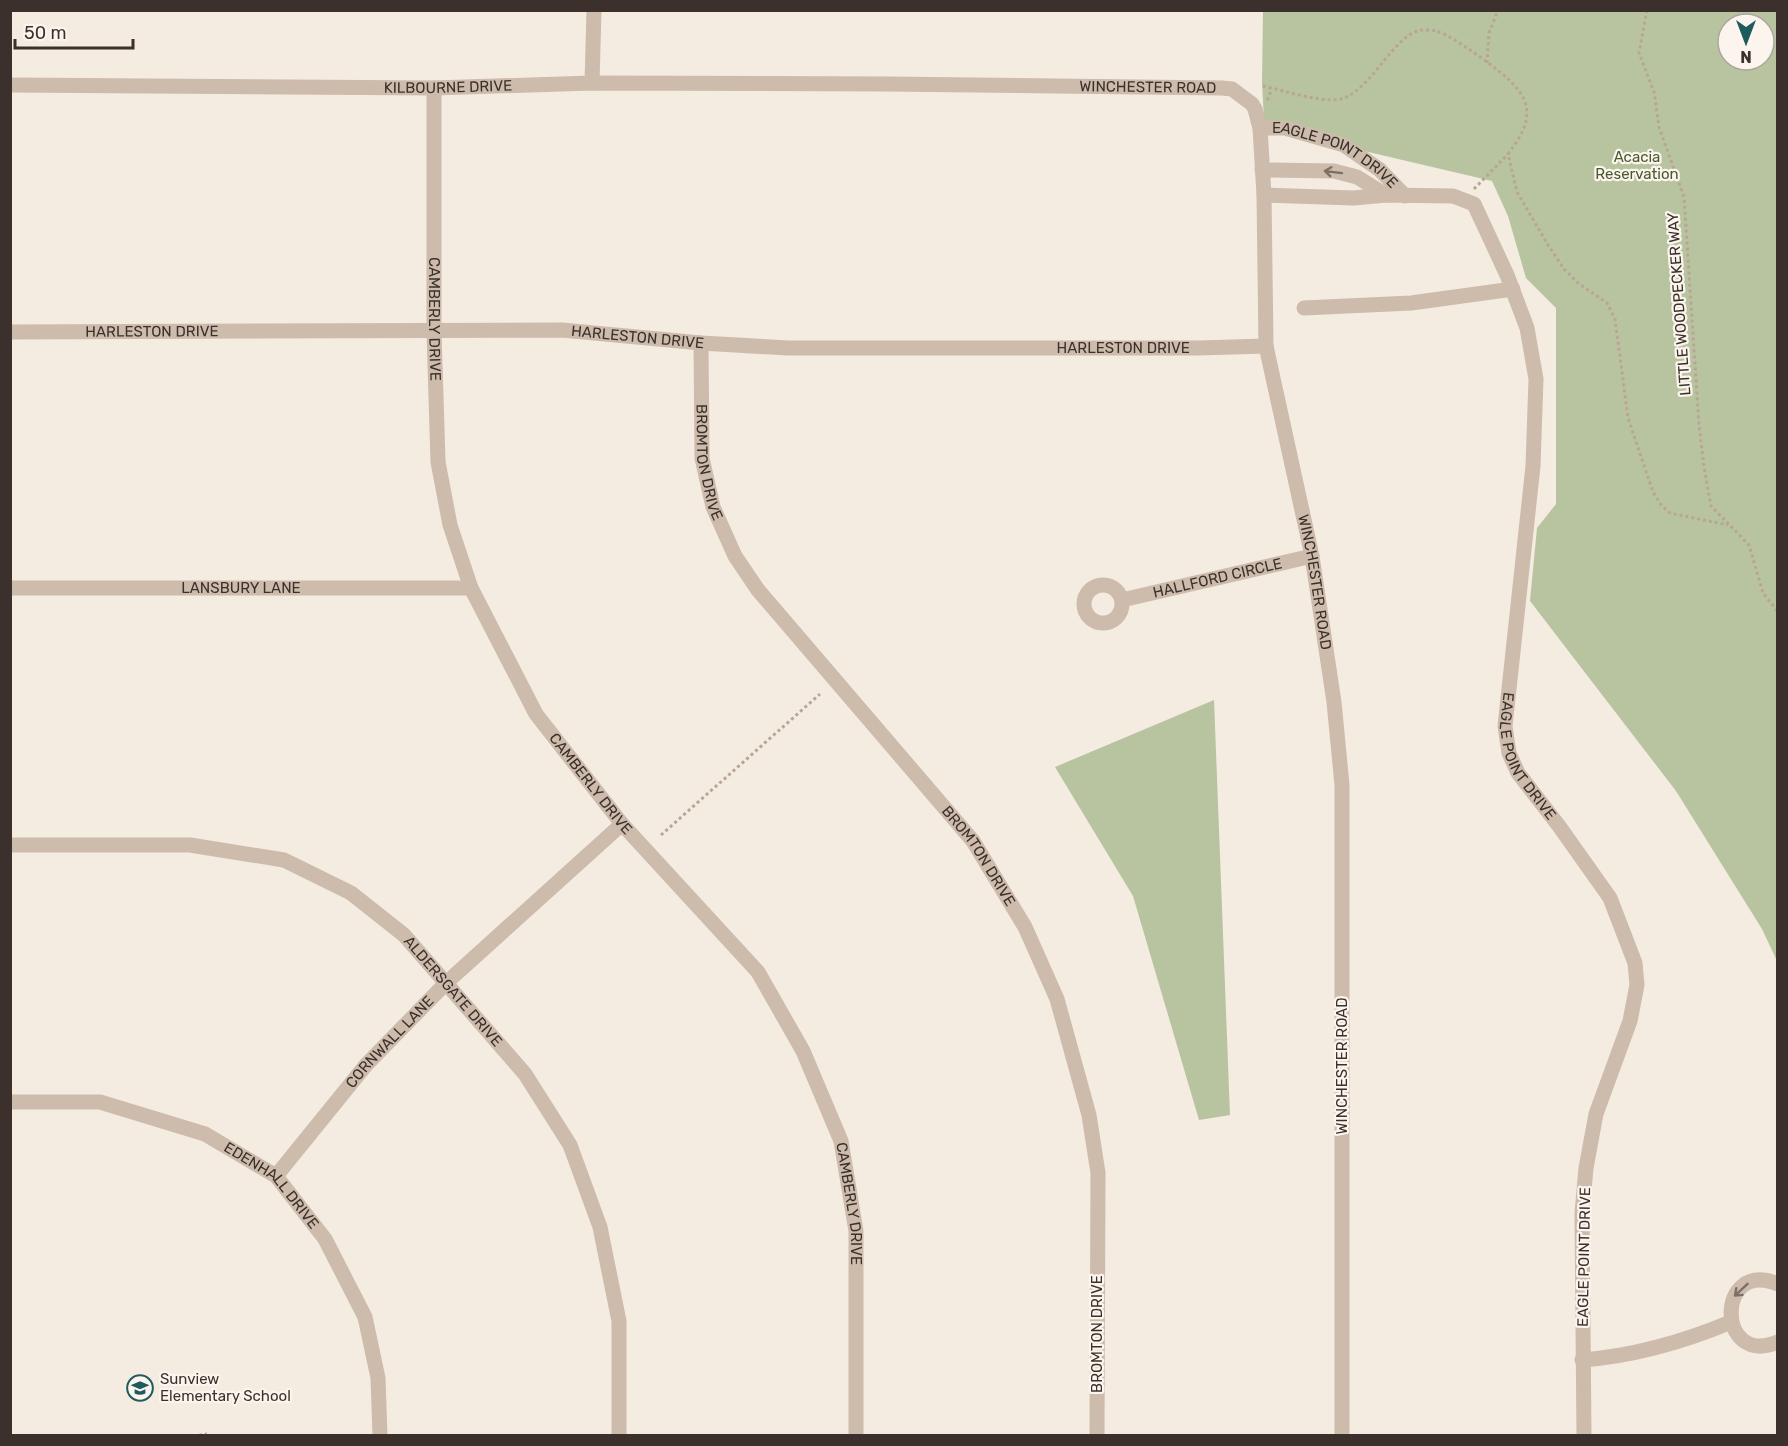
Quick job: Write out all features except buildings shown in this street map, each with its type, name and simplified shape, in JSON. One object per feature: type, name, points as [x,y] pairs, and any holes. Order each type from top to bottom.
[{"type":"street","points":[[592,83],[594,10]]},
{"type":"street","name":"KILBOURNE DRIVE","points":[[10,85],[434,88],[592,83],[887,84]]},
{"type":"street","name":"WINCHESTER ROAD","points":[[887,84],[1232,89],[1252,104],[1255,109],[1260,128],[1264,195],[1266,346],[1312,556],[1334,702],[1342,785],[1342,1436]]},
{"type":"street","name":"CAMBERLY DRIVE","points":[[434,88],[434,332],[438,462],[450,525],[471,588],[536,714],[622,824],[758,972],[804,1051],[841,1141],[856,1231],[856,1436]]},
{"type":"street","name":"EAGLE POINT DRIVE","points":[[1260,128],[1285,128],[1344,145],[1380,170],[1405,196]]},
{"type":"street","name":"EAGLE POINT DRIVE","points":[[1262,170],[1334,171],[1358,177],[1386,195]]},
{"type":"street","name":"EAGLE POINT DRIVE","points":[[1264,195],[1354,198],[1386,195],[1454,196],[1474,204],[1513,289],[1527,328],[1536,379],[1533,466],[1505,726],[1509,753],[1518,773],[1610,898],[1635,963],[1637,985],[1630,1021],[1596,1114],[1586,1168],[1582,1214],[1584,1436]]},
{"type":"street","points":[[1304,308],[1410,303],[1513,289]]},
{"type":"street","name":"HARLESTON DRIVE","points":[[10,332],[562,330],[700,344],[788,348],[1266,346]]},
{"type":"street","name":"BROMTON DRIVE","points":[[700,344],[702,458],[713,507],[735,556],[758,590],[973,841],[1025,927],[1057,999],[1089,1115],[1098,1173],[1097,1436]]},
{"type":"street","name":"HALLFORD CIRCLE","points":[[1122,600],[1312,556]]},
{"type":"street","name":"LANSBURY LANE","points":[[10,588],[471,588]]},
{"type":"street","name":"CORNWALL LANE","points":[[276,1176],[366,1065],[446,983],[622,824]]},
{"type":"street","name":"ALDERSGATE DRIVE","points":[[10,845],[190,845],[284,860],[351,893],[404,935],[525,1074],[570,1145],[600,1227],[619,1321],[619,1436]]},
{"type":"street","name":"EDENHALL DRIVE","points":[[10,1102],[100,1102],[205,1134],[276,1176],[325,1239],[365,1317],[378,1378],[380,1436]]},
{"type":"street","points":[[1778,1284],[1757,1280],[1741,1288],[1731,1304],[1731,1322],[1738,1334],[1749,1343],[1763,1346],[1778,1342]]},
{"type":"street","points":[[1582,1360],[1645,1352],[1731,1322]]},
{"type":"path","points":[[1487,63],[1489,33],[1498,10]]},
{"type":"path","name":"LITTLE WOODPECKER WAY","points":[[1647,10],[1639,53],[1654,92],[1659,127],[1684,197],[1699,425],[1712,506],[1749,545],[1763,593],[1778,612]]},
{"type":"path","points":[[1263,86],[1313,98],[1343,99],[1362,87],[1405,37],[1419,30],[1436,31],[1487,63],[1514,84],[1526,104],[1527,119],[1522,134],[1508,154],[1481,180],[1466,201]]},
{"type":"path","points":[[1264,104],[1269,99],[1270,87]]},
{"type":"path","points":[[1508,154],[1517,192],[1553,253],[1578,283],[1607,303],[1615,319],[1628,417],[1653,492],[1661,505],[1670,513],[1728,525]]},
{"type":"path","points":[[661,835],[820,694]]},
{"type":"path","points":[[193,1436],[207,1434]]},
{"type":"green space","name":"Acacia Reservation","points":[[1263,11],[1777,11],[1777,961],[1762,929],[1676,791],[1530,601],[1537,528],[1556,504],[1556,308],[1526,278],[1508,216],[1492,181],[1283,132],[1264,120]]},
{"type":"green space","points":[[1214,700],[1230,1115],[1199,1120],[1133,896],[1055,767]]},
{"type":"place","name":"Sunview Elementary School","points":[[140,1388]]}]
